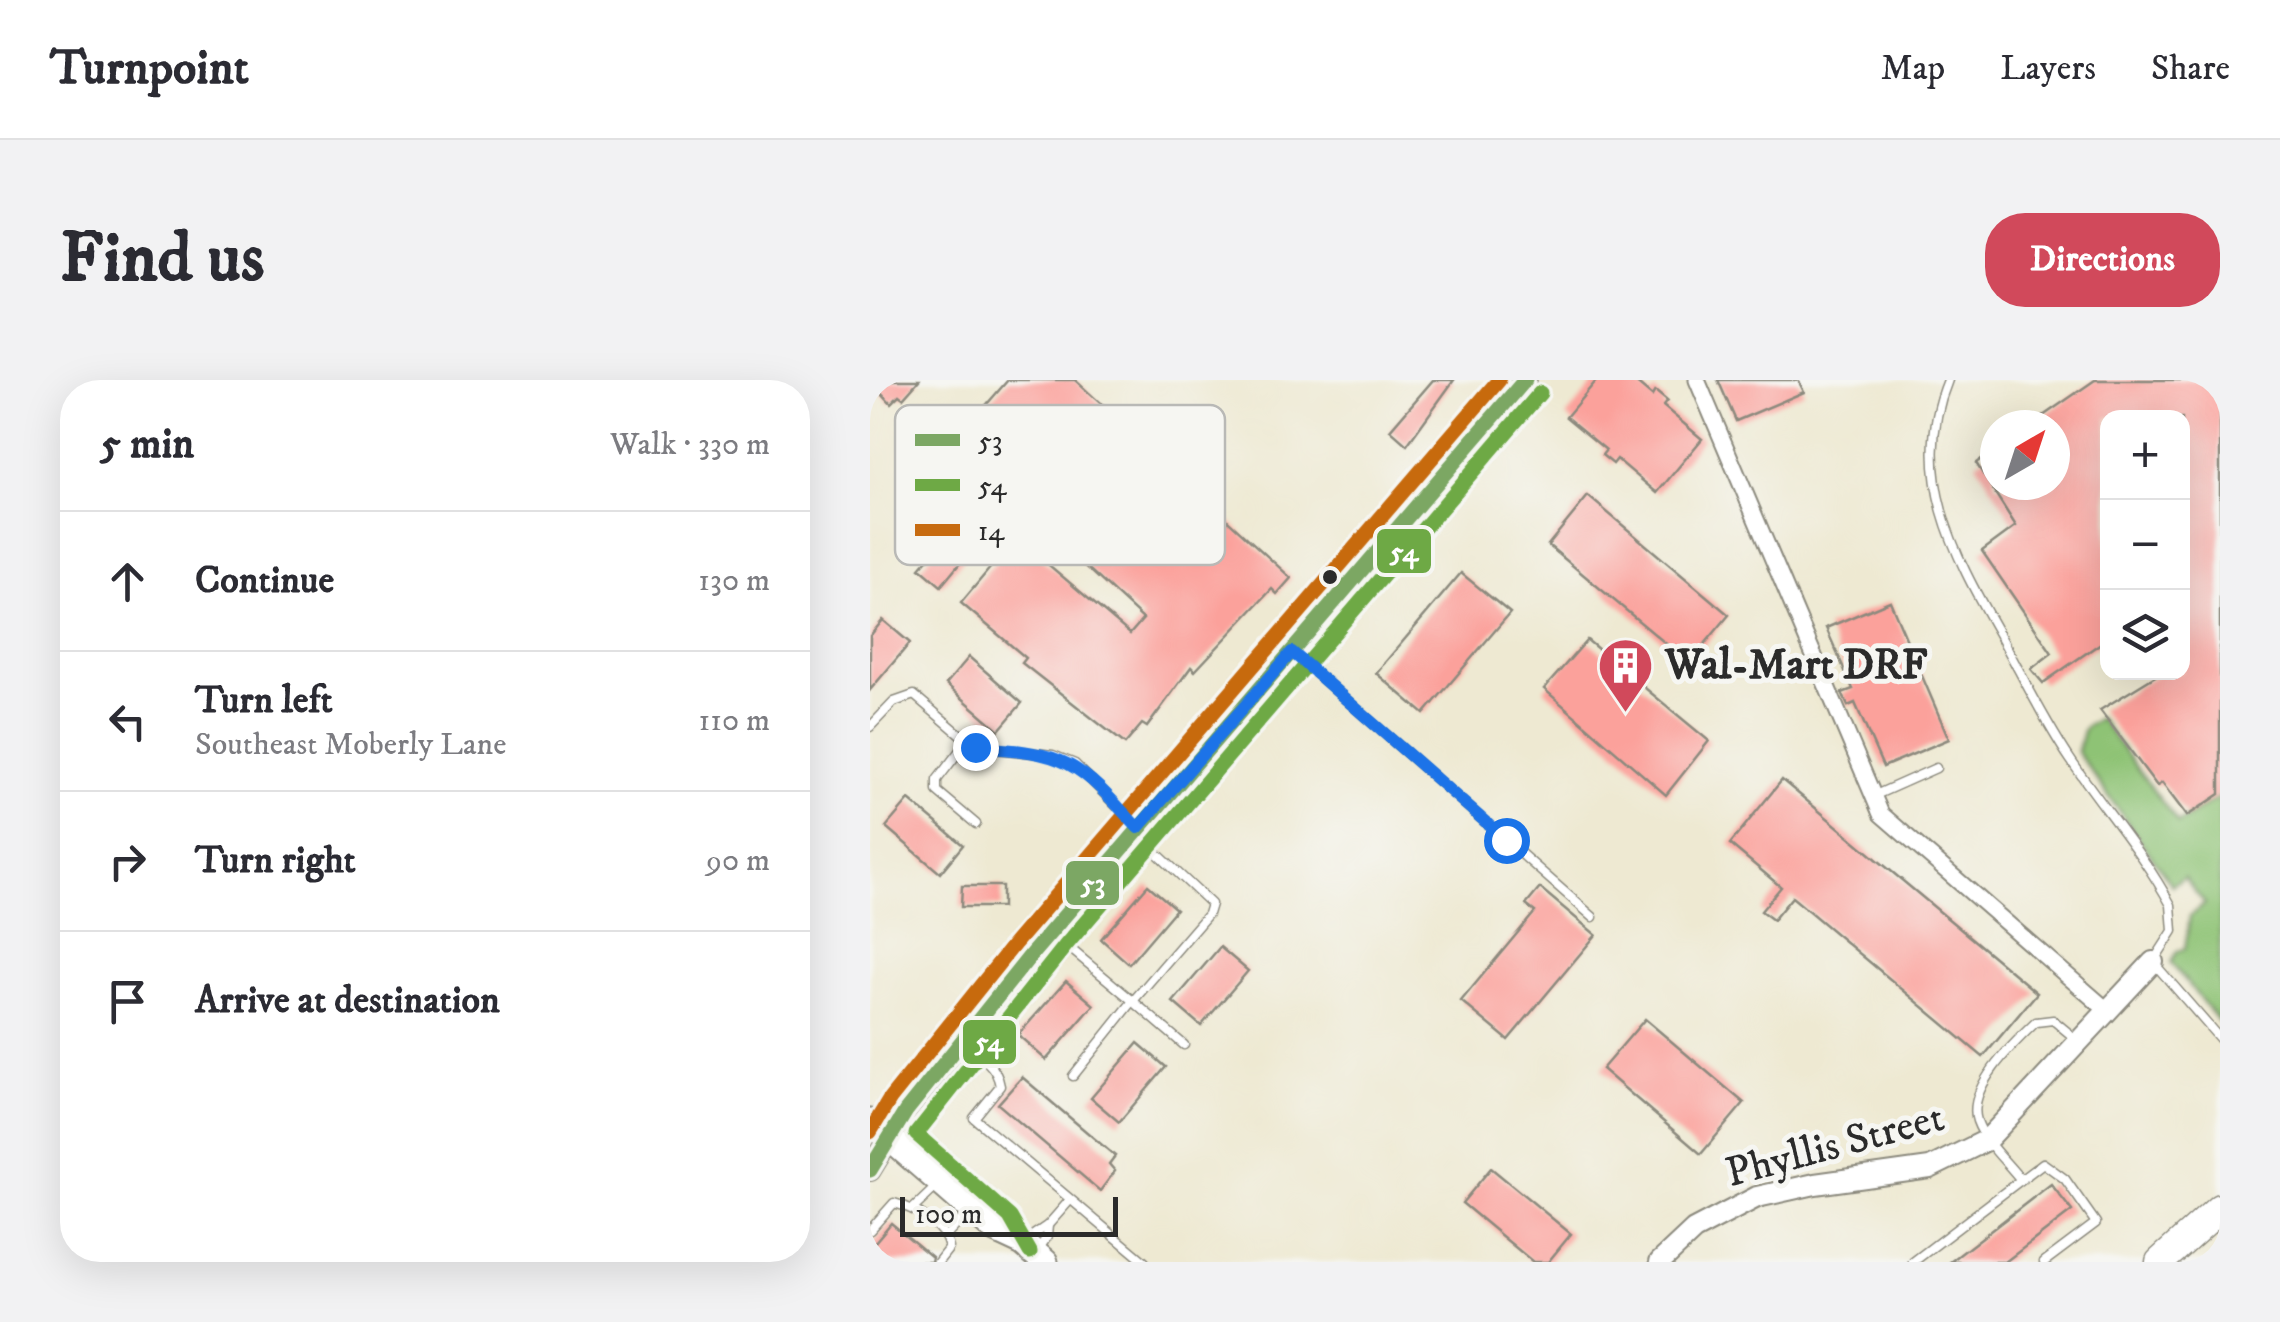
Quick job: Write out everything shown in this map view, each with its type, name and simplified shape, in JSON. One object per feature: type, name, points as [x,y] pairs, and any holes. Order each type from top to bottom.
[{"type":"highway","points":[[2160,1262],[2220,1208]]},
{"type":"main road","points":[[880,1130],[1029,1255]]},
{"type":"street","points":[[870,1170],[880,1130],[911,1104],[961,1046],[1138,828],[1525,380]]},
{"type":"street","points":[[1697,380],[1871,797],[1895,829],[2108,1011]]},
{"type":"street","name":"Phyllis Street","points":[[1660,1262],[1694,1230],[1757,1198],[1815,1184],[1930,1168],[1987,1140],[2154,962]]},
{"type":"lane","points":[[1948,380],[1937,410],[1933,446],[1935,488],[1946,532],[2067,756],[2171,904],[2174,932],[2154,962],[2220,1038]]},
{"type":"lane","points":[[1292,652],[1593,917]]},
{"type":"lane","points":[[870,727],[894,702],[914,695],[975,747],[1052,755],[1075,764],[1138,828],[1145,842],[1211,904],[1208,914],[1073,1076]]},
{"type":"lane","points":[[968,741],[937,780],[938,791],[976,824]]},
{"type":"lane","points":[[1871,797],[1936,768]]},
{"type":"lane","points":[[1051,932],[1184,1044]]},
{"type":"lane","points":[[2020,1178],[1987,1140],[1976,1118],[1976,1097],[2028,1030],[2044,1019],[2053,1020],[2080,1042]]},
{"type":"lane","points":[[961,1046],[988,1062],[1000,1086],[974,1118],[1144,1262]]},
{"type":"lane","points":[[1913,1262],[2043,1163],[2096,1222],[2044,1262]]},
{"type":"lane","points":[[914,1208],[940,1183]]},
{"type":"lane","points":[[1029,1255],[1070,1200]]},
{"type":"lane","points":[[870,1230],[894,1203],[914,1208],[946,1236],[949,1248],[938,1262]]},
{"type":"lane","points":[[946,1236],[971,1209]]},
{"type":"lane","points":[[1029,1255],[1047,1238],[1048,1225]]},
{"type":"green space","points":[[2099,718],[2178,823],[2220,797],[2220,1023],[2171,963],[2176,953],[2185,948],[2190,916],[2205,904],[2184,877],[2172,885],[2077,752],[2084,728]]},
{"type":"building","points":[[870,380],[919,380],[903,398],[899,395],[891,403]]},
{"type":"building","points":[[1008,380],[1075,380],[1102,405],[986,405]]},
{"type":"building","points":[[1433,380],[1454,380],[1407,445],[1390,430]]},
{"type":"building","points":[[1597,380],[1633,380],[1652,396],[1655,391],[1667,401],[1663,406],[1702,439],[1657,493],[1617,459],[1613,464],[1602,455],[1606,450],[1566,417]]},
{"type":"building","points":[[1718,380],[1798,380],[1804,392],[1736,421]]},
{"type":"building","points":[[2095,380],[2216,380],[2220,386],[2220,794],[2187,816],[2162,783],[2157,786],[2100,710],[2149,680],[2190,680],[2190,410],[2100,410],[2100,644],[2043,683],[2031,669],[2052,653],[1982,551],[2016,526],[1999,500],[2070,500],[2070,410],[2052,410]]},
{"type":"building","points":[[1588,496],[1729,615],[1689,663],[1548,545]]},
{"type":"building","points":[[1225,518],[1291,578],[1277,594],[1272,589],[1195,671],[1191,667],[1147,727],[1142,724],[1125,744],[1022,663],[1026,658],[961,603],[993,565],[1049,565],[1130,634],[1143,619],[1084,565],[1225,565]]},
{"type":"building","points":[[923,565],[958,565],[941,586],[920,568]]},
{"type":"building","points":[[1461,573],[1510,613],[1424,714],[1376,673]]},
{"type":"building","points":[[1890,601],[1949,739],[1883,767],[1855,703],[1848,706],[1842,693],[1853,689],[1826,628]]},
{"type":"building","points":[[883,620],[910,643],[870,690],[870,636]]},
{"type":"building","name":"Wal-Mart DRF","points":[[1587,640],[1709,741],[1666,795],[1544,689]]},
{"type":"building","points":[[969,657],[1022,703],[999,730],[946,684]]},
{"type":"building","points":[[1782,780],[2037,993],[1983,1057],[1792,897],[1773,920],[1761,911],[1781,887],[1730,844]]},
{"type":"building","points":[[909,800],[963,845],[940,873],[886,827]]},
{"type":"building","points":[[1148,885],[1176,909],[1129,964],[1101,939]]},
{"type":"building","points":[[962,886],[1002,886],[1002,907],[961,907]]},
{"type":"building","points":[[1540,888],[1596,935],[1508,1040],[1461,1001],[1535,912],[1526,905]]},
{"type":"building","points":[[1220,947],[1248,971],[1201,1026],[1173,1002]]},
{"type":"building","points":[[1066,981],[1094,1005],[1046,1060],[1018,1035]]},
{"type":"building","points":[[1645,1019],[1744,1103],[1701,1154],[1602,1069]]},
{"type":"building","points":[[1138,1043],[1166,1067],[1119,1122],[1091,1098]]},
{"type":"building","points":[[1022,1077],[1115,1156],[1109,1164],[1115,1171],[1100,1191],[998,1104]]},
{"type":"building","points":[[1491,1168],[1571,1234],[1548,1262],[1533,1262],[1462,1203]]},
{"type":"building","points":[[2051,1184],[2072,1211],[2005,1262],[1950,1262]]},
{"type":"building","points":[[891,1223],[932,1257],[931,1262],[870,1262],[870,1248]]},
{"type":"transit line","name":"14","points":[[870,1132],[890,1099],[1015,943],[1499,380]]},
{"type":"transit line","name":"53","points":[[870,1170],[906,1111],[1030,956],[1525,380]]},
{"type":"transit line","name":"54","points":[[1030,1252],[1010,1217],[916,1134],[1066,945],[1540,393]]},
{"type":"place","name":"Wal-Mart DRF","points":[[1626,715]]},
{"type":"route","points":[[975,747],[1052,755],[1075,764],[1138,828],[1292,652],[1506,840]]}]
